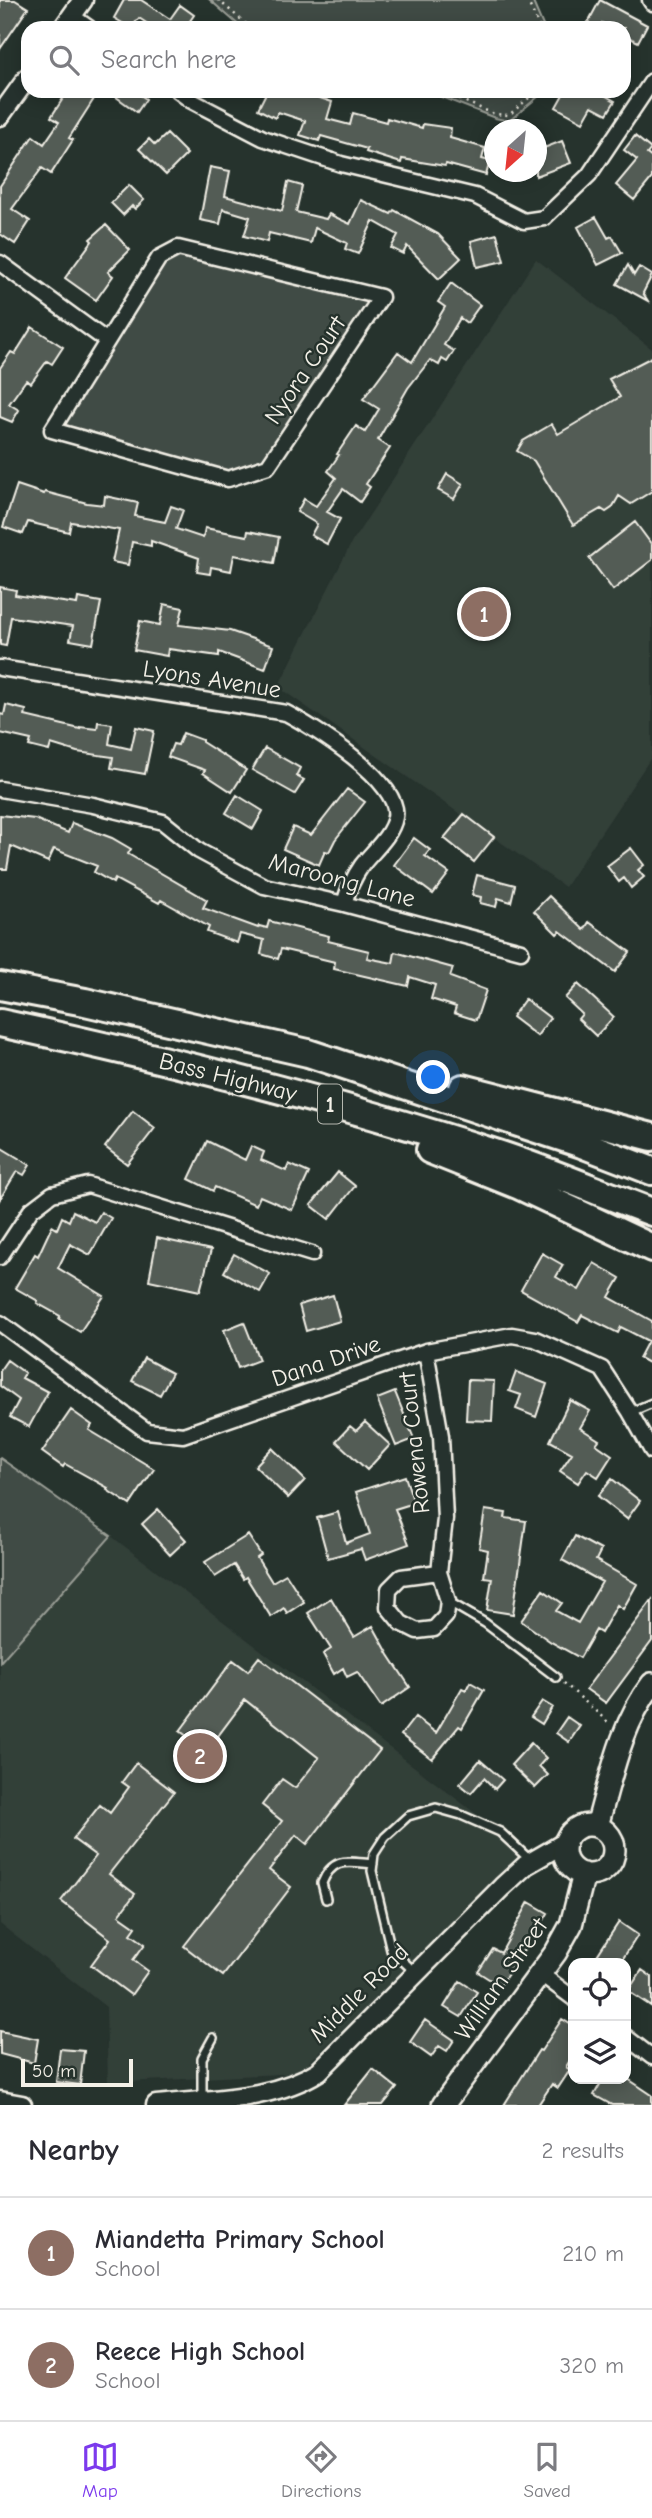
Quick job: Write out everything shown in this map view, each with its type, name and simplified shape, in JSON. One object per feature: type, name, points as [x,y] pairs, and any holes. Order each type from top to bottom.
[{"type":"highway","name":"Bass Highway","points":[[0,986],[85,1002],[308,1053],[582,1144],[652,1171]]},
{"type":"highway","name":"Bass Highway","points":[[0,1023],[90,1042],[278,1089],[499,1154],[652,1212]]},
{"type":"highway","points":[[308,1053],[455,1086],[652,1137]]},
{"type":"highway","points":[[278,1089],[520,1186],[652,1248]]},
{"type":"main road","points":[[597,1826],[623,1735],[649,1695]]},
{"type":"main road","points":[[583,1825],[597,1826],[611,1837],[614,1852],[612,1860],[600,1872],[584,1874],[574,1870],[566,1861],[565,1843],[574,1829],[583,1825]]},
{"type":"main road","name":"William Street","points":[[443,2105],[556,1952],[571,1925],[584,1874]]},
{"type":"street","points":[[68,21],[83,0]]},
{"type":"street","points":[[191,98],[263,138],[341,164],[475,196],[524,221],[544,218],[589,175],[652,80]]},
{"type":"street","points":[[2,110],[21,86]]},
{"type":"street","name":"Nyora Court","points":[[178,248],[381,297],[268,466],[228,479],[52,430],[107,341],[159,258],[178,248]]},
{"type":"street","points":[[0,263],[107,341]]},
{"type":"street","name":"Lyons Avenue","points":[[0,668],[286,713],[313,727],[382,782],[393,801],[396,816],[388,832],[349,885],[344,904]]},
{"type":"street","name":"Maroong Lane","points":[[0,789],[93,805],[163,822],[199,851],[264,886],[344,904],[521,951]]},
{"type":"street","points":[[0,1257],[31,1210],[52,1194],[88,1185],[312,1254]]},
{"type":"street","name":"Dana Drive","points":[[0,1322],[147,1432],[183,1435],[426,1351],[512,1335],[535,1339],[602,1369],[652,1451]]},
{"type":"street","name":"Rowena Court","points":[[426,1351],[441,1436],[445,1519],[439,1572],[448,1601]]},
{"type":"street","points":[[439,1572],[401,1577],[389,1589],[388,1607],[401,1623],[417,1632],[434,1629],[446,1616],[448,1601]]},
{"type":"street","name":"Middle Road","points":[[156,2105],[278,2091],[319,2071],[493,1896],[531,1862],[565,1843]]},
{"type":"street","points":[[541,1974],[568,1994]]},
{"type":"street","points":[[631,2041],[652,2057]]},
{"type":"street","points":[[0,2101],[22,2105]]},
{"type":"lane","points":[[630,1412],[652,1403]]},
{"type":"lane","points":[[448,1601],[485,1623],[556,1677]]},
{"type":"lane","points":[[416,1973],[391,1950],[372,1871],[374,1854],[385,1837],[408,1816],[436,1808],[461,1815],[500,1832],[531,1862]]},
{"type":"lane","points":[[326,1899],[322,1883],[329,1869],[344,1862],[373,1864]]},
{"type":"lane","points":[[202,2100],[202,2059],[213,2038]]},
{"type":"path","points":[[218,0],[243,21]]},
{"type":"path","points":[[527,0],[537,21]]},
{"type":"path","points":[[457,98],[495,114],[509,115],[529,98]]},
{"type":"path","points":[[556,1677],[623,1735]]},
{"type":"shaded area","points":[[210,0],[532,0],[541,21],[234,21]]},
{"type":"shaded area","points":[[444,98],[537,98],[511,119],[500,119]]},
{"type":"shaded area","points":[[184,255],[371,302],[265,460],[226,474],[62,427],[161,263]]},
{"type":"shaded area","points":[[536,259],[652,349],[652,756],[565,887],[278,687],[352,542]]},
{"type":"shaded area","points":[[0,1458],[111,1536],[0,1662]]},
{"type":"shaded area","points":[[111,1536],[525,1851],[298,2073],[108,2083],[106,2007],[0,1924],[0,1662]]},
{"type":"building","points":[[0,0],[15,0],[28,8],[0,49]]},
{"type":"building","points":[[124,0],[141,0],[170,19],[180,5],[194,15],[190,21],[144,21],[139,18],[137,21],[119,21],[114,18]]},
{"type":"building","points":[[600,0],[647,25],[638,42],[631,38],[631,21],[589,21]]},
{"type":"building","points":[[63,98],[95,98],[69,138],[73,140],[51,174],[42,168],[12,209],[30,221],[15,244],[0,234],[0,186],[33,136],[44,144],[59,122],[51,117]]},
{"type":"building","points":[[118,98],[145,98],[137,112]]},
{"type":"building","points":[[264,98],[320,98],[332,102],[327,119],[350,125],[353,113],[386,122],[387,118],[422,128],[423,124],[451,128],[450,138],[484,148],[484,174],[446,164],[445,166],[402,159],[401,163],[366,152],[367,149],[321,136],[319,141],[300,135],[305,121],[278,112],[275,118],[258,109]]},
{"type":"building","points":[[561,98],[610,98],[615,101],[607,114],[592,106],[583,122],[556,107]]},
{"type":"building","points":[[167,134],[187,154],[166,175],[139,149],[149,139],[155,145]]},
{"type":"building","points":[[635,136],[651,149],[647,154],[652,158],[652,178],[634,200],[616,185],[637,160],[624,150]]},
{"type":"building","points":[[562,141],[571,163],[547,172],[547,147]]},
{"type":"building","points":[[210,167],[230,171],[225,196],[282,211],[288,182],[302,186],[296,212],[326,219],[329,214],[350,224],[361,200],[391,214],[394,210],[438,234],[461,258],[439,279],[407,246],[403,254],[391,248],[398,235],[373,221],[358,254],[345,249],[347,243],[315,228],[311,243],[269,233],[267,242],[244,236],[250,217],[223,209],[220,224],[200,220]]},
{"type":"building","points":[[129,185],[144,200],[123,215],[111,203]]},
{"type":"building","points":[[596,217],[608,238],[612,236],[622,253],[598,265],[578,227]]},
{"type":"building","points":[[106,225],[130,250],[108,272],[113,276],[96,300],[65,278],[92,241],[90,239]]},
{"type":"building","points":[[497,234],[504,261],[477,267],[471,241]]},
{"type":"building","points":[[628,265],[634,275],[639,267],[652,275],[643,293],[648,301],[617,284]]},
{"type":"building","points":[[451,283],[480,305],[467,323],[460,318],[444,345],[454,351],[447,362],[442,359],[439,365],[430,360],[408,388],[378,440],[390,448],[366,484],[370,487],[360,502],[343,489],[327,512],[340,519],[327,544],[311,535],[317,524],[297,512],[304,499],[316,506],[336,478],[328,471],[339,455],[337,454],[356,426],[365,432],[379,409],[363,399],[398,352],[412,362],[445,307],[438,302]]},
{"type":"building","points":[[32,327],[63,347],[52,364],[47,361],[31,383],[26,380],[9,404],[19,410],[12,422],[0,417],[0,368],[11,352],[15,354]]},
{"type":"building","points":[[652,357],[652,491],[631,504],[619,496],[612,508],[606,512],[601,509],[573,525],[534,461],[517,451],[523,441],[552,424],[558,434],[620,397],[609,379]]},
{"type":"building","points":[[447,474],[463,484],[454,499],[438,490]]},
{"type":"building","points":[[17,485],[87,503],[104,505],[105,496],[138,503],[135,516],[165,522],[171,506],[183,510],[176,529],[203,538],[205,528],[247,536],[248,531],[279,537],[274,563],[234,555],[231,571],[211,567],[210,574],[197,572],[199,558],[151,541],[151,546],[132,542],[128,565],[112,562],[119,530],[71,522],[69,532],[28,522],[23,534],[3,527]]},
{"type":"building","points":[[635,522],[652,545],[652,560],[613,590],[589,558]]},
{"type":"building","points":[[0,587],[16,590],[15,595],[77,604],[78,598],[101,602],[93,644],[70,640],[73,626],[11,617],[6,646],[0,645]]},
{"type":"building","points":[[164,604],[183,608],[179,625],[230,631],[273,646],[265,669],[219,652],[219,656],[168,649],[167,656],[134,650],[140,621],[160,625]]},
{"type":"building","points":[[6,705],[26,710],[25,716],[80,729],[97,729],[98,722],[112,724],[109,744],[131,749],[136,727],[154,731],[145,774],[111,768],[113,757],[77,752],[51,744],[49,751],[29,746],[31,740],[0,733],[0,714],[4,715]]},
{"type":"building","points":[[183,733],[202,740],[246,770],[232,792],[203,773],[205,770],[168,757],[173,744],[178,745]]},
{"type":"building","points":[[265,748],[300,768],[296,776],[304,780],[295,794],[252,770]]},
{"type":"building","points":[[347,789],[365,802],[335,840],[329,852],[325,851],[319,865],[283,849],[293,827],[311,835]]},
{"type":"building","points":[[237,795],[263,811],[253,829],[226,813]]},
{"type":"building","points":[[464,814],[494,837],[474,862],[444,838]]},
{"type":"building","points":[[0,815],[35,819],[68,833],[72,823],[112,838],[131,849],[128,854],[207,900],[203,908],[258,928],[267,928],[269,921],[329,936],[328,941],[369,951],[367,958],[393,963],[395,952],[453,968],[450,977],[486,990],[476,1020],[454,1013],[456,1007],[431,999],[435,985],[410,977],[408,986],[334,969],[335,962],[281,949],[278,959],[261,954],[264,940],[240,934],[237,943],[207,932],[209,927],[161,900],[159,903],[115,879],[113,883],[94,872],[97,866],[54,849],[48,862],[11,846],[7,869],[0,869]]},
{"type":"building","points":[[414,838],[430,850],[425,856],[449,873],[433,894],[394,865]]},
{"type":"building","points":[[631,848],[644,865],[638,870],[644,877],[631,888],[624,878],[619,882],[607,866]]},
{"type":"building","points":[[477,875],[515,885],[511,902],[498,898],[496,907],[480,903],[481,897],[472,895]]},
{"type":"building","points":[[549,896],[584,930],[589,922],[630,952],[615,972],[560,931],[557,934],[534,911]]},
{"type":"building","points":[[578,984],[614,1017],[596,1036],[578,1019],[582,1014],[565,998]]},
{"type":"building","points":[[525,999],[550,1018],[537,1036],[512,1017]]},
{"type":"building","points":[[133,1111],[155,1128],[127,1164],[105,1147]]},
{"type":"building","points":[[207,1141],[245,1160],[251,1146],[264,1152],[261,1160],[286,1171],[289,1164],[309,1173],[292,1210],[260,1196],[256,1205],[215,1187],[213,1191],[189,1179]]},
{"type":"building","points":[[0,1147],[30,1165],[24,1175],[17,1171],[0,1199]]},
{"type":"building","points":[[338,1172],[355,1186],[329,1219],[311,1205]]},
{"type":"building","points":[[73,1211],[95,1222],[101,1212],[111,1218],[90,1255],[70,1244],[58,1268],[104,1296],[80,1332],[37,1303],[38,1301],[15,1288],[35,1254],[38,1256],[52,1226],[57,1229],[62,1217],[69,1221]]},
{"type":"building","points":[[157,1238],[211,1250],[200,1291],[149,1280]]},
{"type":"building","points":[[542,1253],[563,1265],[556,1277],[579,1290],[594,1263],[620,1278],[609,1297],[652,1321],[652,1365],[639,1358],[648,1341],[621,1327],[618,1333],[582,1315],[578,1322],[521,1290]]},
{"type":"building","points":[[234,1254],[270,1274],[260,1292],[224,1272]]},
{"type":"building","points":[[333,1295],[340,1321],[306,1331],[299,1305]]},
{"type":"building","points":[[244,1322],[259,1360],[238,1368],[224,1330]]},
{"type":"building","points":[[144,1358],[172,1373],[160,1395],[132,1381]]},
{"type":"building","points":[[7,1360],[25,1373],[22,1378],[48,1392],[29,1427],[10,1417],[19,1400],[0,1386],[0,1370]]},
{"type":"building","points":[[516,1372],[547,1384],[536,1417],[516,1409],[521,1395],[509,1391]]},
{"type":"building","points":[[468,1380],[494,1381],[492,1421],[466,1420]]},
{"type":"building","points":[[395,1392],[414,1439],[396,1446],[377,1399]]},
{"type":"building","points":[[570,1400],[590,1411],[580,1428],[599,1440],[596,1444],[612,1455],[598,1477],[587,1470],[578,1483],[560,1471],[572,1453],[550,1441]]},
{"type":"building","points":[[71,1410],[92,1425],[89,1430],[154,1469],[130,1505],[107,1490],[108,1488],[65,1464],[63,1467],[42,1452]]},
{"type":"building","points":[[365,1422],[390,1445],[367,1470],[336,1441],[350,1426],[356,1431]]},
{"type":"building","points":[[272,1448],[305,1480],[288,1498],[255,1466]]},
{"type":"building","points":[[405,1476],[414,1503],[395,1509],[409,1544],[365,1560],[361,1549],[328,1558],[317,1518],[338,1512],[346,1543],[370,1534],[356,1492]]},
{"type":"building","points":[[612,1479],[640,1501],[627,1519],[598,1496]]},
{"type":"building","points":[[158,1509],[186,1540],[170,1555],[142,1524]]},
{"type":"building","points":[[485,1510],[506,1513],[505,1518],[526,1521],[513,1614],[487,1610],[492,1578],[484,1577],[488,1550],[479,1548]]},
{"type":"building","points":[[248,1535],[261,1555],[257,1558],[272,1582],[286,1574],[304,1602],[287,1613],[284,1608],[271,1617],[246,1577],[243,1579],[234,1565],[215,1577],[205,1562]]},
{"type":"building","points":[[575,1536],[601,1550],[596,1560],[637,1584],[623,1609],[617,1605],[601,1633],[596,1630],[580,1658],[521,1621],[543,1590],[562,1603],[556,1611],[578,1623],[602,1582],[562,1560]]},
{"type":"building","points":[[331,1598],[354,1637],[373,1626],[410,1687],[381,1707],[357,1672],[347,1677],[343,1668],[334,1674],[323,1654],[331,1649],[308,1613]]},
{"type":"building","points":[[652,1600],[652,1641],[606,1703],[586,1689]]},
{"type":"building","points":[[259,1657],[380,1750],[307,1844],[296,1835],[269,1870],[291,1887],[223,1976],[184,1946],[282,1821],[262,1805],[282,1779],[295,1788],[319,1758],[245,1700],[200,1760],[182,1746],[188,1737],[180,1731],[233,1660],[248,1671]]},
{"type":"building","points":[[470,1682],[484,1690],[462,1728],[459,1726],[432,1759],[401,1735],[415,1717],[436,1733],[462,1688],[466,1690]]},
{"type":"building","points":[[542,1701],[552,1707],[542,1724],[531,1717]]},
{"type":"building","points":[[567,1717],[580,1726],[569,1742],[556,1733]]},
{"type":"building","points":[[531,1743],[546,1758],[539,1766],[548,1775],[535,1788],[511,1765]]},
{"type":"building","points":[[480,1760],[503,1780],[495,1789],[484,1778],[471,1793],[460,1784]]},
{"type":"building","points":[[136,1763],[174,1792],[109,1874],[135,1894],[119,1915],[136,1927],[131,1934],[145,1944],[133,1960],[148,1971],[131,1995],[91,1965],[110,1939],[61,1901],[96,1856],[73,1839],[100,1805],[110,1813],[129,1787],[122,1782]]},
{"type":"building","points":[[529,1902],[548,1913],[529,1946],[527,1945],[500,1986],[478,1972],[493,1949],[501,1953]]},
{"type":"building","points":[[619,1922],[638,1935],[623,1958],[595,1958]]},
{"type":"building","points":[[642,1970],[652,1977],[652,2007],[631,1993],[631,1986]]},
{"type":"building","points":[[460,1981],[477,1992],[461,2017],[444,2007]]},
{"type":"building","points":[[562,2019],[568,2023],[568,2073],[558,2088],[552,2084],[538,2105],[504,2105],[539,2050],[541,2051]]},
{"type":"building","points":[[425,2020],[454,2040],[447,2051],[439,2046],[431,2057],[410,2042]]},
{"type":"building","points":[[0,2031],[38,2039],[34,2063],[0,2054]]},
{"type":"building","points":[[60,2049],[84,2051],[80,2085],[56,2082]]},
{"type":"building","points":[[373,2069],[397,2088],[383,2105],[344,2105]]},
{"type":"building","points":[[631,2081],[652,2095],[652,2105],[612,2105],[594,2095],[600,2084],[631,2084]]},
{"type":"place","name":"Miandetta Primary School","points":[[484,614]]},
{"type":"place","name":"Reece High School","points":[[200,1756]]}]
